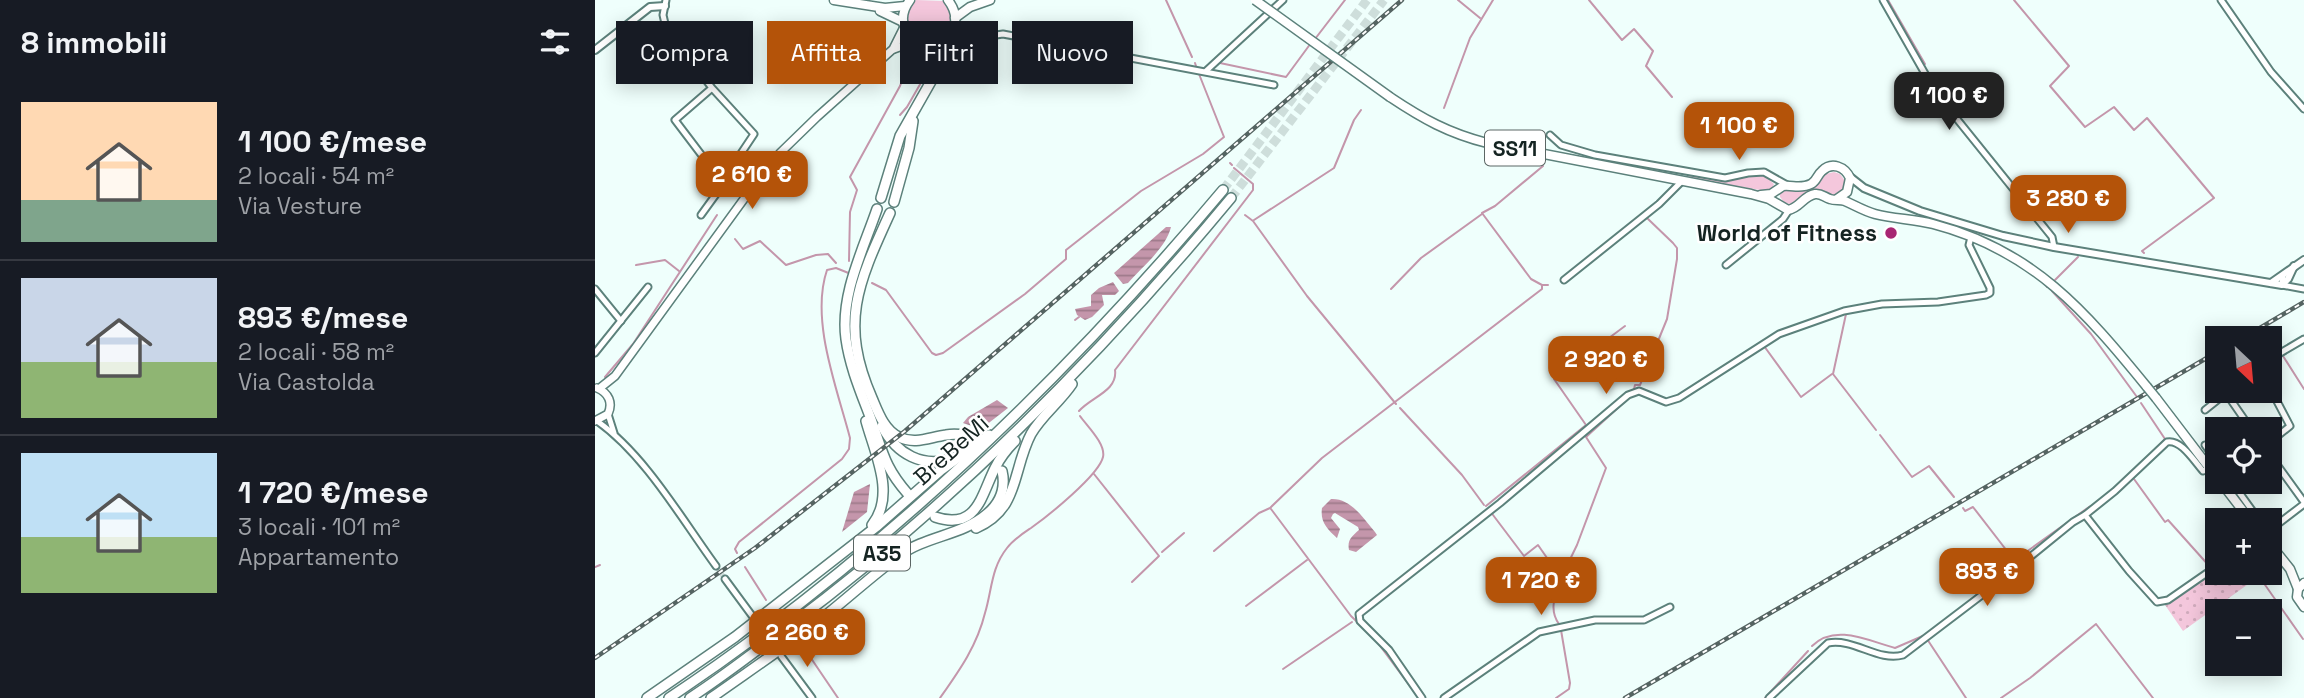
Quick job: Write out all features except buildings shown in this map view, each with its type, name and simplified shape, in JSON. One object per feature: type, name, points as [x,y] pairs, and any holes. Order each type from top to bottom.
[{"type":"highway","points":[[881,198],[900,136],[930,84]]},
{"type":"highway","points":[[894,202],[909,148],[913,116]]},
{"type":"highway","name":"BreBeMi","points":[[669,698],[771,626],[929,497],[1037,396],[1159,266],[1223,190]]},
{"type":"highway","name":"BreBeMi","points":[[690,698],[818,604],[975,471],[1080,369],[1166,275],[1231,198]]},
{"type":"highway","points":[[859,540],[876,519],[883,504],[884,493],[846,341],[845,312],[877,209]]},
{"type":"highway","points":[[890,213],[861,283],[854,315],[857,350],[872,398],[887,436],[910,456],[939,462],[965,452]]},
{"type":"highway","points":[[940,536],[978,527],[991,520],[1002,509],[1010,496],[1030,436],[1065,394],[1080,369]]},
{"type":"highway","points":[[856,379],[883,458],[891,474],[908,494]]},
{"type":"highway","points":[[935,517],[957,520],[974,511],[983,499],[1004,452],[1051,405],[1059,390]]},
{"type":"highway","points":[[647,698],[735,637],[1037,396]]},
{"type":"highway","points":[[872,398],[884,424],[900,438],[920,441],[956,434],[978,439]]},
{"type":"highway","points":[[711,698],[824,617],[901,554],[973,524],[990,511],[1003,489],[1002,471]]},
{"type":"main road","points":[[834,0],[892,9],[908,3]]},
{"type":"main road","points":[[956,21],[975,5],[990,0]]},
{"type":"main road","name":"SS11","points":[[1255,0],[1426,121],[1448,131],[1487,143],[1678,182]]},
{"type":"main road","points":[[955,21],[949,2],[975,5]]},
{"type":"main road","points":[[904,21],[908,3]]},
{"type":"main road","points":[[870,7],[900,23]]},
{"type":"main road","points":[[596,421],[608,414],[615,376],[749,192],[780,153],[893,49],[900,32]]},
{"type":"main road","points":[[893,49],[900,47]]},
{"type":"main road","points":[[1678,182],[1767,195],[1787,185],[1808,185],[1831,166],[1842,168],[1850,177],[1849,189],[1853,202],[1863,210]]},
{"type":"main road","points":[[1837,199],[1849,189]]},
{"type":"main road","points":[[1777,190],[1779,205]]},
{"type":"main road","points":[[1751,194],[1792,209],[1803,199],[1817,194],[1863,210],[1933,224],[2008,254],[2046,279],[2101,330],[2205,462]]},
{"type":"main road","points":[[609,397],[597,388],[615,376]]},
{"type":"main road","points":[[2229,494],[2240,508]]},
{"type":"main road","points":[[2282,559],[2302,584],[2298,601],[2304,607]]},
{"type":"street","points":[[1204,71],[1283,0]]},
{"type":"street","points":[[1884,0],[1936,93],[2052,237],[2054,247]]},
{"type":"street","points":[[2221,0],[2271,72],[2304,109]]},
{"type":"street","points":[[595,50],[650,7],[666,3],[663,15],[666,28],[712,88],[754,134],[722,182],[675,120],[712,88]]},
{"type":"street","points":[[998,35],[1274,85]]},
{"type":"street","points":[[1550,135],[1561,145],[1585,152],[1725,178],[1760,172],[1787,185]]},
{"type":"street","points":[[1773,176],[1777,190]]},
{"type":"street","points":[[1850,177],[1864,188],[1950,221],[2003,236],[2302,289]]},
{"type":"street","points":[[1564,280],[1659,204],[1678,182]]},
{"type":"street","points":[[701,215],[722,186]]},
{"type":"street","points":[[1849,189],[1864,188]]},
{"type":"street","points":[[1779,205],[1779,221]]},
{"type":"street","points":[[1726,265],[1792,209]]},
{"type":"street","points":[[1422,698],[1389,650],[1360,621],[1359,614],[1633,392],[1643,392],[1660,400],[1672,401],[1779,334],[1844,311],[1882,304],[1938,302],[1990,293],[1969,244],[1971,237]]},
{"type":"street","points":[[2271,283],[2304,261]]},
{"type":"street","points":[[2281,285],[2293,270]]},
{"type":"street","points":[[2293,270],[2293,283],[2302,289]]},
{"type":"street","points":[[2281,285],[2283,276]]},
{"type":"street","points":[[595,354],[648,287]]},
{"type":"street","points":[[595,289],[621,321]]},
{"type":"street","points":[[2282,352],[2304,339]]},
{"type":"street","points":[[2205,410],[2214,403]]},
{"type":"street","points":[[2278,403],[2290,426],[2282,432]]},
{"type":"street","points":[[608,414],[614,433]]},
{"type":"street","points":[[596,421],[614,433],[641,464],[716,566]]},
{"type":"street","points":[[1769,698],[1828,643],[1849,644],[1894,657],[1903,655],[2106,499],[2164,444],[2173,441],[2205,470]]},
{"type":"street","points":[[2282,472],[2304,503],[2282,520]]},
{"type":"street","points":[[2085,515],[2157,602],[2168,600],[2205,574]]},
{"type":"street","points":[[725,579],[753,617]]},
{"type":"street","points":[[1444,698],[1539,632],[1595,620],[1644,620],[1670,607]]},
{"type":"street","points":[[781,656],[812,698]]},
{"type":"shaded area","points":[[916,0],[945,1],[953,19],[908,21]]},
{"type":"shaded area","points":[[1688,174],[1728,180],[1764,175],[1774,184],[1772,189],[1766,191],[1687,178]]},
{"type":"shaded area","points":[[1826,174],[1840,174],[1846,182],[1846,189],[1837,196],[1808,192],[1790,204],[1780,197],[1780,193],[1784,191],[1816,185]]},
{"type":"shaded area","points":[[1166,227],[1171,227],[1159,250],[1128,283],[1123,284],[1114,273]]},
{"type":"shaded area","points":[[1113,282],[1119,291],[1115,295],[1102,295],[1104,305],[1092,317],[1085,320],[1077,315],[1075,309],[1091,306],[1091,295]]},
{"type":"shaded area","points":[[997,400],[1008,408],[981,429],[963,423],[968,417]]},
{"type":"shaded area","points":[[870,484],[867,512],[842,532],[854,492]]},
{"type":"shaded area","points":[[1331,499],[1351,505],[1377,535],[1356,552],[1349,550],[1349,543],[1359,530],[1358,527],[1333,514],[1331,518],[1340,529],[1337,538],[1323,521],[1322,508]]},
{"type":"shaded area","points":[[2205,578],[2205,585],[2247,585],[2227,599],[2205,599],[2205,615],[2183,631],[2165,605]]},
{"type":"waterway","points":[[1166,0],[1192,57]]},
{"type":"waterway","points":[[1315,39],[1345,0]]},
{"type":"waterway","points":[[1458,0],[1480,18]]},
{"type":"waterway","points":[[1444,108],[1470,38],[1493,0]]},
{"type":"waterway","points":[[1589,0],[1622,40],[1634,29],[1653,51],[1646,66],[1672,97]]},
{"type":"waterway","points":[[1888,0],[1925,64]]},
{"type":"waterway","points":[[2014,0],[2069,66],[2050,86],[2085,127],[2114,107],[2134,130],[2147,118],[2214,198],[2142,251],[2144,253]]},
{"type":"waterway","points":[[1220,63],[1286,77],[1311,43]]},
{"type":"waterway","points":[[872,283],[886,290],[932,353],[943,353],[1025,294],[1066,259],[1066,250],[1141,191],[1203,154],[1224,137],[1199,74]]},
{"type":"waterway","points":[[2282,80],[2301,102]]},
{"type":"waterway","points":[[849,261],[850,212],[857,190],[850,177],[901,84]]},
{"type":"waterway","points":[[900,115],[920,84]]},
{"type":"waterway","points":[[1254,220],[1334,168],[1354,120],[1361,110]]},
{"type":"waterway","points":[[1543,166],[1495,206],[1482,213],[1531,279],[1548,285]]},
{"type":"waterway","points":[[1079,411],[1108,389],[1115,377],[1115,370],[1253,190],[1253,184],[1234,168]]},
{"type":"waterway","points":[[1391,289],[1421,258],[1482,214]]},
{"type":"waterway","points":[[605,377],[633,344],[717,215]]},
{"type":"waterway","points":[[1245,215],[1253,221],[1307,296],[1396,404]]},
{"type":"waterway","points":[[1634,389],[1635,385],[1640,385],[1667,319],[1677,259],[1677,248],[1647,218]]},
{"type":"waterway","points":[[735,239],[743,249],[760,241],[786,265],[828,254],[836,263]]},
{"type":"waterway","points":[[2055,280],[2078,257]]},
{"type":"waterway","points":[[636,265],[665,260],[679,271]]},
{"type":"waterway","points":[[737,553],[735,549],[739,542],[842,459],[849,449],[850,438],[827,354],[822,310],[827,270],[836,268],[851,274]]},
{"type":"waterway","points":[[1214,551],[1259,513],[1270,508],[1322,458],[1542,289],[1542,285]]},
{"type":"waterway","points":[[2052,291],[2091,334],[2137,397]]},
{"type":"waterway","points":[[1846,314],[1833,374],[1876,430]]},
{"type":"waterway","points":[[1075,320],[1079,317]]},
{"type":"waterway","points":[[1486,506],[1586,425],[1554,379],[1625,326]]},
{"type":"waterway","points":[[1764,346],[1801,397],[1832,374]]},
{"type":"waterway","points":[[2283,356],[2304,389]]},
{"type":"waterway","points":[[1561,578],[1577,545],[1606,468],[1586,437],[1631,396]]},
{"type":"waterway","points":[[2141,403],[2165,439],[2150,455]]},
{"type":"waterway","points":[[1400,408],[1462,475],[1484,505]]},
{"type":"waterway","points":[[940,698],[977,636],[995,571],[1007,548],[1072,495],[1092,474],[1103,457],[1102,447],[1080,416]]},
{"type":"waterway","points":[[1880,435],[1912,477],[1929,466],[1954,497]]},
{"type":"waterway","points":[[1094,474],[1159,556],[1132,582]]},
{"type":"waterway","points":[[2134,479],[2165,522],[2168,520],[2205,561]]},
{"type":"waterway","points":[[1969,602],[2015,560],[2094,505]]},
{"type":"waterway","points":[[1963,508],[1965,511],[1973,507],[2014,560]]},
{"type":"waterway","points":[[1271,509],[1351,616],[1375,639],[1418,697]]},
{"type":"waterway","points":[[1490,511],[1524,556],[1538,545],[1561,578],[1553,607],[1559,624]]},
{"type":"waterway","points":[[1162,552],[1184,533]]},
{"type":"waterway","points":[[1246,606],[1307,560]]},
{"type":"waterway","points":[[595,567],[600,565]]},
{"type":"waterway","points":[[745,567],[766,600]]},
{"type":"waterway","points":[[2265,585],[2303,639]]},
{"type":"waterway","points":[[1812,646],[1821,639],[1842,635],[1895,648],[1925,635],[1948,618]]},
{"type":"waterway","points":[[1283,669],[1352,622]]},
{"type":"waterway","points":[[2001,698],[2096,624],[2153,698]]},
{"type":"waterway","points":[[1556,698],[1569,689],[1570,683],[1561,630]]},
{"type":"waterway","points":[[1927,639],[1966,698]]},
{"type":"waterway","points":[[800,642],[838,698]]},
{"type":"waterway","points":[[1765,698],[1808,651]]},
{"type":"tunnel","points":[[1223,190],[1367,0]]},
{"type":"tunnel","points":[[1231,198],[1384,0]]},
{"type":"tunnel","points":[[716,566],[725,579]]},
{"type":"tunnel","points":[[756,621],[779,653]]},
{"type":"railway","points":[[595,658],[755,548],[905,431],[1402,0]]},
{"type":"railway","points":[[2263,326],[2304,302]]},
{"type":"railway","points":[[1625,698],[2205,359]]},
{"type":"place","name":"World of Fitness","points":[[1891,233]]}]
